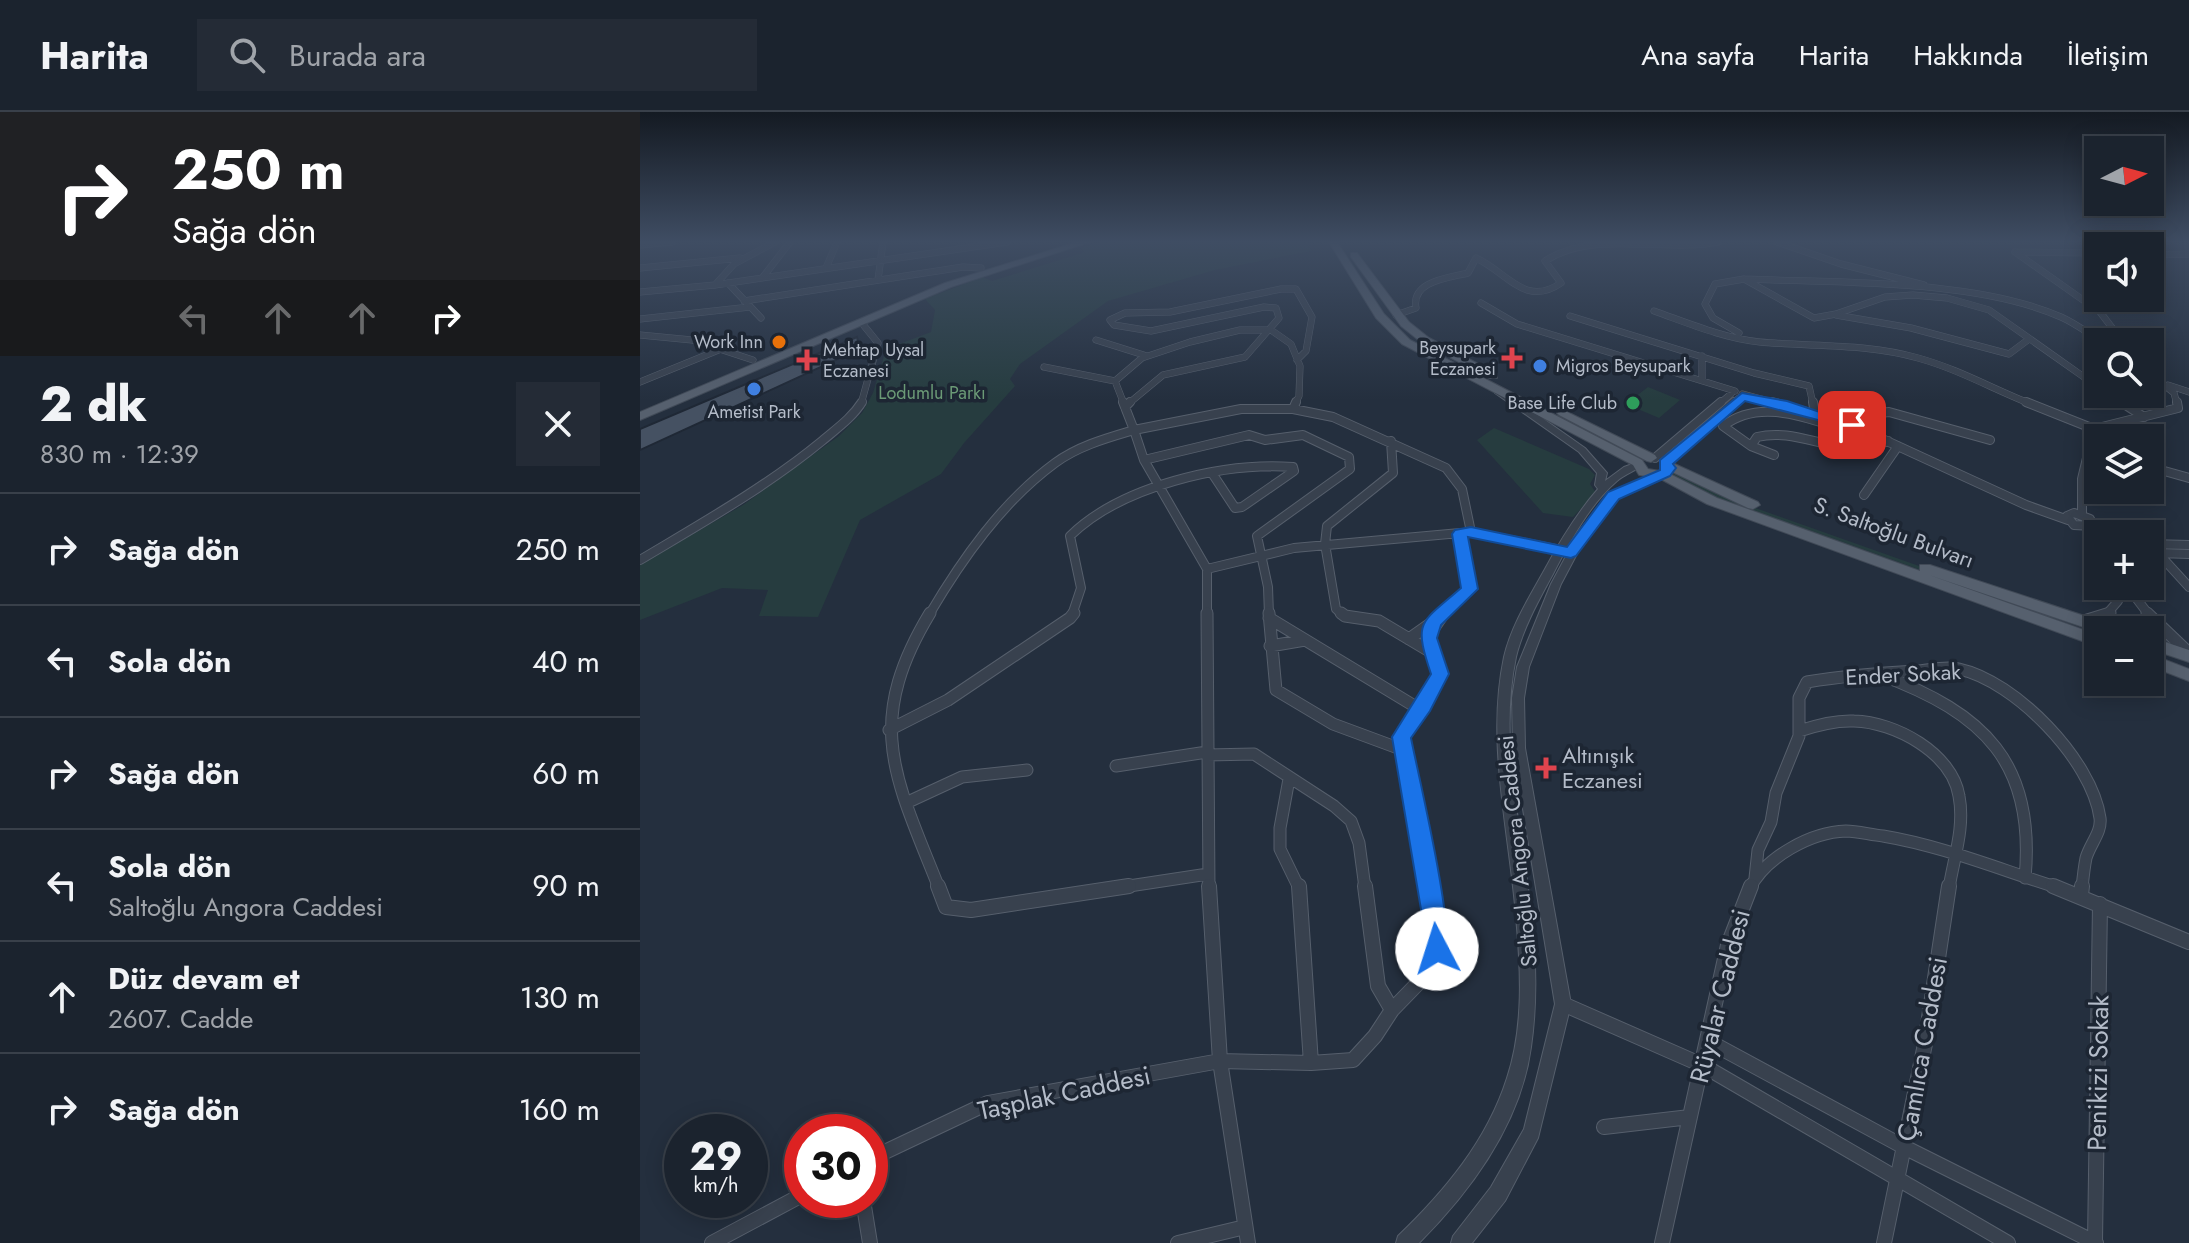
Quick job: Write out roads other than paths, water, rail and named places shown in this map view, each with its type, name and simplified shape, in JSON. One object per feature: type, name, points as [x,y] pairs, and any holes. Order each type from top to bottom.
[{"type":"main road","points":[[640,408],[907,295]]},
{"type":"main road","points":[[640,416],[926,295]]},
{"type":"main road","name":"S. Saltoğlu Bulvarı","points":[[1368,295],[1390,328],[1437,359],[1654,465],[1912,564],[2084,621]]},
{"type":"main road","name":"S. Saltoğlu Bulvarı","points":[[1382,295],[1396,315],[1425,340],[1654,465],[1712,501],[2084,636]]},
{"type":"main road","points":[[2164,647],[2189,654]]},
{"type":"main road","points":[[2164,665],[2189,675]]},
{"type":"street","points":[[739,295],[761,318]]},
{"type":"street","points":[[640,319],[797,295]]},
{"type":"street","points":[[1125,407],[1163,375],[1245,357],[1279,318],[1276,308],[1264,307],[1151,331],[1114,325],[1110,320],[1127,312],[1161,313],[1252,295]]},
{"type":"street","points":[[1297,360],[1306,351],[1305,339],[1312,324],[1311,312],[1300,295]]},
{"type":"street","points":[[1396,315],[1416,308],[1414,298],[1417,295]]},
{"type":"street","points":[[1710,295],[1705,304],[1713,318],[1731,331],[1779,343]]},
{"type":"street","points":[[1772,295],[1814,318],[1836,314],[1885,297],[1913,295],[1947,298],[1989,310],[2084,377]]},
{"type":"street","points":[[1986,295],[2033,305],[2084,330]]},
{"type":"street","points":[[1481,303],[1517,324],[1702,380],[1737,394],[1857,427],[2026,505],[2084,527]]},
{"type":"street","points":[[1654,311],[1724,335],[1779,343],[1873,348],[1916,357],[1965,374],[2084,425]]},
{"type":"street","points":[[2100,312],[2112,328]]},
{"type":"street","points":[[1836,314],[1911,328],[2009,354],[2029,339]]},
{"type":"street","points":[[1570,316],[1809,386],[1815,414]]},
{"type":"street","points":[[640,560],[715,516],[790,465],[855,412],[861,405],[878,343],[861,322]]},
{"type":"street","points":[[1044,367],[1115,381],[1147,356],[1240,330],[1271,330],[1291,344],[1297,360],[1299,396],[1293,409]]},
{"type":"street","points":[[640,335],[665,336],[753,360]]},
{"type":"street","points":[[1096,340],[1147,356]]},
{"type":"street","points":[[640,382],[721,349]]},
{"type":"street","points":[[1702,356],[1702,380]]},
{"type":"street","points":[[640,372],[654,377]]},
{"type":"street","points":[[1115,381],[1144,460],[1207,569],[1208,874],[1220,1061],[1246,1235],[1178,1243]]},
{"type":"street","points":[[2164,383],[2189,392]]},
{"type":"street","points":[[2164,385],[2174,393],[2178,408]]},
{"type":"street","points":[[1495,388],[1582,450],[1602,473],[1600,485],[1605,489]]},
{"type":"street","points":[[1654,465],[1687,432],[1737,394]]},
{"type":"street","points":[[1654,465],[1696,436],[1737,394]]},
{"type":"street","points":[[2115,424],[2189,406]]},
{"type":"street","points":[[2130,408],[2144,417]]},
{"type":"street","points":[[1208,874],[971,910],[946,907],[908,802],[891,748],[889,730],[900,677],[919,634],[960,564],[1000,513],[1056,463],[1101,439],[1214,413],[1293,409],[1333,417],[1438,463],[1453,475],[1462,489],[1470,589],[1409,639]]},
{"type":"street","points":[[1857,427],[1864,415],[1889,412],[1990,440]]},
{"type":"street","points":[[1774,455],[1751,446],[1723,426],[1731,419],[1756,413],[1779,413],[1836,427]]},
{"type":"street","points":[[1687,432],[1696,436]]},
{"type":"street","points":[[1751,446],[1757,437],[1769,434],[1849,450],[1874,450],[1888,441]]},
{"type":"street","points":[[1144,460],[1249,435],[1265,440],[1303,435],[1349,457],[1350,469],[1257,536],[1268,587],[1270,646],[1276,690],[1333,724],[1406,751]]},
{"type":"street","points":[[1391,441],[1393,473],[1327,526],[1325,544],[1336,609],[1345,616],[1379,621],[1431,652]]},
{"type":"street","points":[[1864,495],[1898,446]]},
{"type":"street","name":"Saltoğlu Angora Caddesi","points":[[1405,1243],[1455,1191],[1485,1147],[1506,1101],[1522,1053],[1531,988],[1529,946],[1505,779],[1502,731],[1511,654],[1565,552],[1605,489],[1627,469],[1654,465]]},
{"type":"street","name":"Saltoğlu Angora Caddesi","points":[[1460,1243],[1498,1194],[1532,1132],[1563,1004],[1521,765],[1517,721],[1519,687],[1526,658],[1565,552],[1614,495],[1654,465]]},
{"type":"street","points":[[889,730],[948,700],[1070,618],[1082,604],[1082,585],[1070,536],[1098,513],[1129,495],[1159,486],[1212,473],[1242,466],[1293,467],[1294,471],[1242,507],[1235,508],[1212,473]]},
{"type":"street","points":[[2082,515],[2084,467]]},
{"type":"street","points":[[2164,471],[2189,478]]},
{"type":"street","points":[[2068,520],[2070,514],[2082,515],[2090,520]]},
{"type":"street","points":[[1207,569],[1260,555],[1325,544],[1465,533],[1565,552]]},
{"type":"street","points":[[2164,544],[2189,545]]},
{"type":"street","points":[[2189,554],[2158,553],[2189,587]]},
{"type":"street","points":[[2101,616],[2119,606],[2119,600]]},
{"type":"street","points":[[2138,600],[2156,624],[2189,654]]},
{"type":"street","points":[[1269,618],[1421,710]]},
{"type":"street","points":[[1406,751],[1401,737],[1421,710],[1440,674],[1428,638],[1433,622]]},
{"type":"street","points":[[1270,646],[1305,640]]},
{"type":"street","name":"Ender Sokak","points":[[1755,878],[1758,850],[1771,822],[1776,793],[1794,751],[1799,731],[1799,698],[1807,682],[1956,668],[1970,670],[2013,696],[2059,739],[2083,771],[2095,797],[2101,822],[2086,856],[2081,895]]},
{"type":"street","points":[[1876,674],[1904,682],[1948,705],[1991,740],[2009,764],[2023,791],[2027,817],[2029,841],[2025,878]]},
{"type":"street","name":"Çamlıca Caddesi","points":[[1799,731],[1837,722],[1866,722],[1895,731],[1929,750],[1955,779],[1958,790],[1960,817],[1957,855],[1952,868],[1925,1044],[1884,1243]]},
{"type":"street","name":"Taşplak Caddesi","points":[[888,1150],[988,1103],[1220,1061],[1311,1063],[1353,1060],[1392,1010],[1426,975],[1437,949],[1434,910],[1406,751]]},
{"type":"street","points":[[1116,766],[1207,753],[1254,754],[1334,806],[1351,821],[1359,843],[1378,986],[1392,1010]]},
{"type":"street","points":[[908,802],[962,777],[1027,770]]},
{"type":"street","points":[[1289,779],[1280,828],[1280,849],[1299,886],[1311,1063]]},
{"type":"street","name":"Rüyalar Caddesi","points":[[1662,1243],[1728,945],[1743,900],[1755,878],[1775,859],[1820,835],[1848,831],[1912,841],[2081,895],[2189,942]]},
{"type":"street","name":"Penikizi Sokak","points":[[2095,1243],[2100,904]]},
{"type":"street","points":[[1563,1004],[1702,1065],[2008,1243]]},
{"type":"street","points":[[1708,1041],[1904,1147],[2095,1243]]},
{"type":"street","points":[[1604,1127],[1690,1117]]},
{"type":"street","points":[[712,1243],[784,1205]]},
{"type":"street","points":[[866,1218],[870,1243]]},
{"type":"place","name":"Work Inn","points":[[779,342]]},
{"type":"place","name":"Beysupark Eczanesi","points":[[1512,358]]},
{"type":"place","name":"Mehtap Uysal Eczanesi","points":[[807,360]]},
{"type":"place","name":"Migros Beysupark","points":[[1540,366]]},
{"type":"place","name":"Ametist Park","points":[[754,389]]},
{"type":"place","name":"Base Life Club","points":[[1633,403]]},
{"type":"place","name":"Altınışık Eczanesi","points":[[1546,768]]},
{"type":"park label","name":"Lodumlu Parkı","points":[[932,393]]}]
